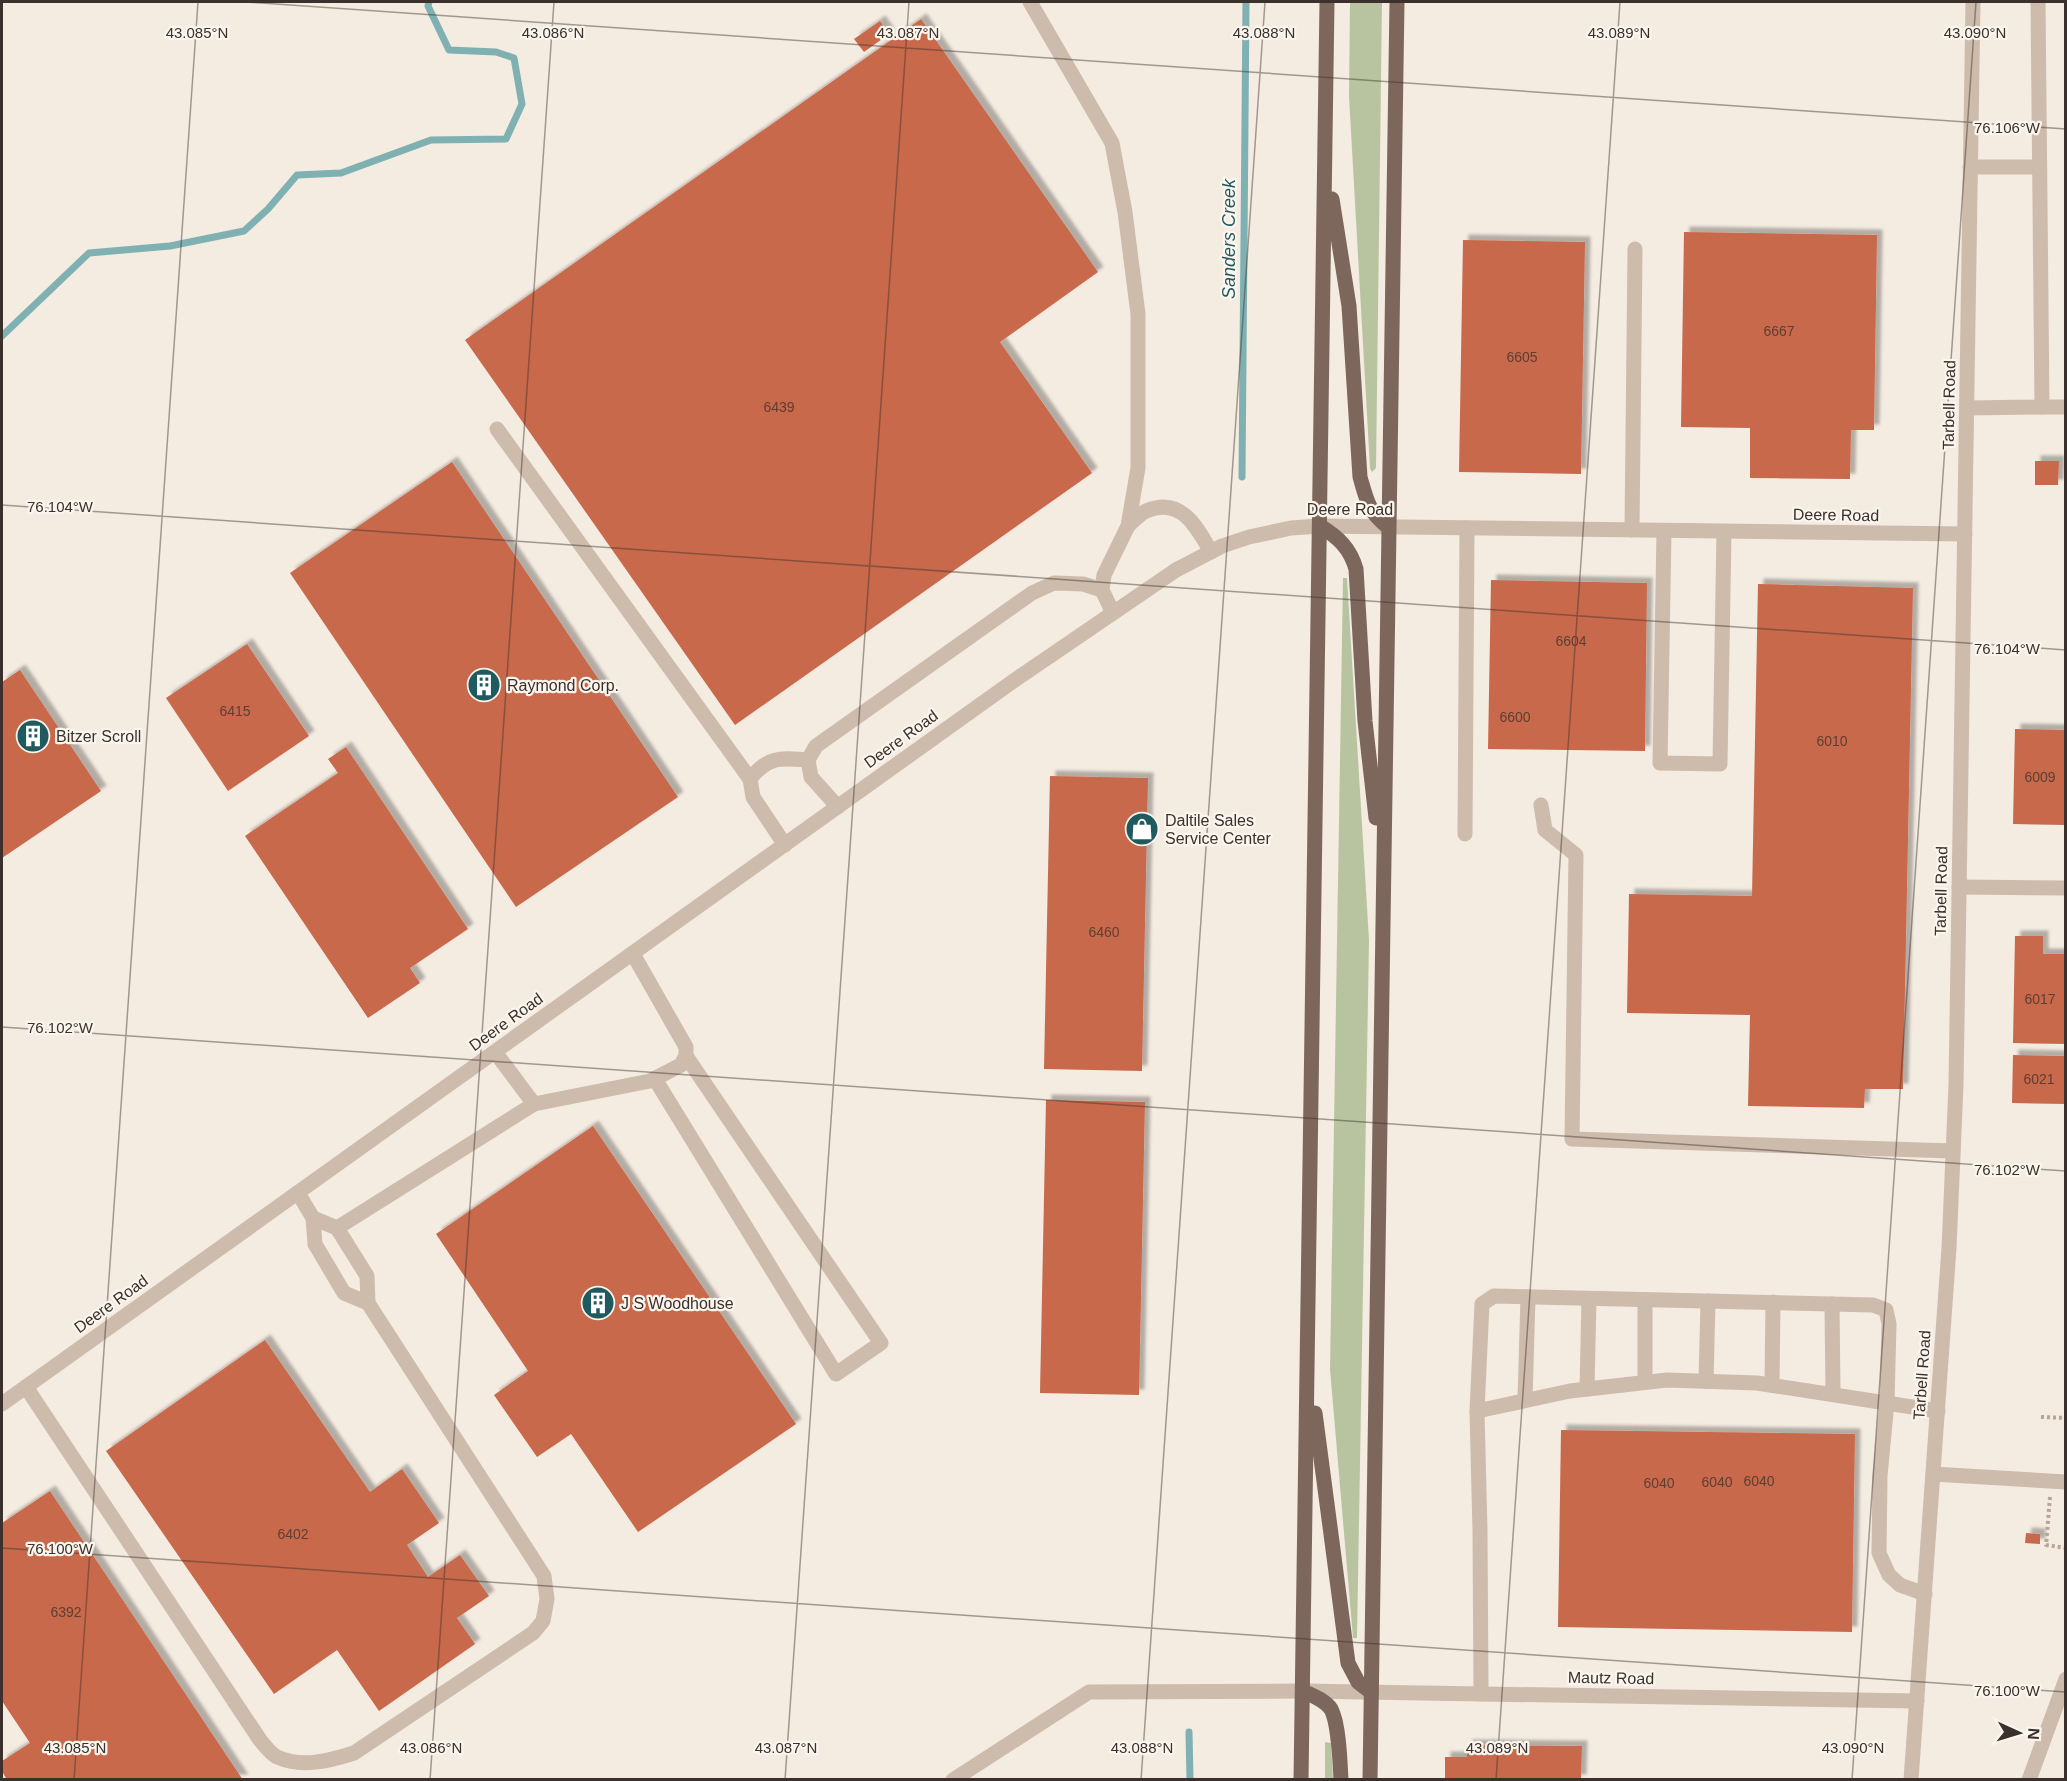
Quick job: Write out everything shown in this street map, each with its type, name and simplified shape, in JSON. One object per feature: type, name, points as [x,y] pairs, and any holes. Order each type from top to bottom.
[{"type":"main road","points":[[1301,1779],[1328,2]]},
{"type":"main road","points":[[1370,1779],[1397,2]]},
{"type":"main road","points":[[1325,157],[1349,306],[1360,477],[1374,516],[1388,527]]},
{"type":"main road","points":[[1320,526],[1343,543],[1352,556],[1356,569],[1365,721],[1383,880]]},
{"type":"main road","points":[[1308,1360],[1348,1663],[1359,1682],[1371,1692]]},
{"type":"main road","points":[[1304,1691],[1323,1701],[1331,1709],[1341,1779]]},
{"type":"street","points":[[1030,2],[1112,143],[1125,212],[1138,314],[1138,468],[1128,526],[1104,575],[1102,590],[1113,613]]},
{"type":"street","name":"Tarbell Road","points":[[1911,1779],[1949,1248],[1953,1151],[1972,2]]},
{"type":"street","points":[[2038,2],[2042,407]]},
{"type":"street","points":[[1970,167],[2039,168]]},
{"type":"street","points":[[1632,530],[1635,249]]},
{"type":"street","points":[[1967,408],[2066,407]]},
{"type":"street","points":[[497,429],[750,779],[753,797],[785,845]]},
{"type":"street","points":[[1128,526],[1145,511],[1162,507],[1176,509],[1193,521],[1211,552]]},
{"type":"street","name":"Deere Road","points":[[3,1402],[1012,682],[1176,570],[1222,546],[1249,537],[1291,528],[1320,526],[1965,534]]},
{"type":"street","points":[[1465,834],[1467,528]]},
{"type":"street","points":[[1664,531],[1660,763],[1720,764],[1724,532]]},
{"type":"street","points":[[838,807],[811,777],[808,760],[816,746],[1032,593],[1054,583],[1083,584],[1102,590]]},
{"type":"street","points":[[750,779],[761,765],[785,758],[808,760]]},
{"type":"street","points":[[1541,805],[1545,830],[1576,855],[1572,1139],[1953,1151]]},
{"type":"street","points":[[1959,887],[2066,888]]},
{"type":"street","points":[[336,1228],[534,1104],[650,1081],[681,1065],[686,1056],[686,1047],[633,954]]},
{"type":"street","points":[[495,1052],[534,1104]]},
{"type":"street","points":[[655,1078],[836,1374],[881,1343],[686,1056]]},
{"type":"street","points":[[298,1193],[314,1218],[315,1244],[344,1293],[368,1303]]},
{"type":"street","points":[[27,1387],[260,1740],[276,1756],[299,1762],[326,1762],[354,1754],[532,1633],[543,1621],[547,1599],[544,1576],[368,1303],[367,1276],[336,1228],[314,1218]]},
{"type":"street","points":[[1481,1694],[1477,1411],[1482,1304],[1494,1296],[1873,1305],[1886,1310],[1889,1323],[1887,1402],[1880,1476],[1879,1553],[1889,1575],[1900,1585],[1924,1594]]},
{"type":"street","points":[[1525,1401],[1528,1297]]},
{"type":"street","points":[[1587,1389],[1589,1299]]},
{"type":"street","points":[[1645,1382],[1646,1300]]},
{"type":"street","points":[[1706,1381],[1708,1301]]},
{"type":"street","points":[[1772,1385],[1773,1302]]},
{"type":"street","points":[[1832,1304],[1833,1393]]},
{"type":"street","points":[[1477,1411],[1587,1389],[1666,1380],[1772,1385],[1938,1411]]},
{"type":"street","points":[[1933,1474],[2058,1482]]},
{"type":"street","points":[[2029,1779],[2066,1679]]},
{"type":"street","name":"Mautz Road","points":[[953,1779],[1089,1692],[1304,1691],[1917,1701]]},
{"type":"path","points":[[2041,1417],[2066,1418]]},
{"type":"path","points":[[2058,1482],[2046,1545],[2066,1548]]},
{"type":"green space","points":[[1350,2],[1382,2],[1376,468],[1372,472],[1349,96]]},
{"type":"green space","points":[[1343,578],[1347,578],[1369,940],[1357,1638],[1353,1638],[1330,1369]]},
{"type":"green space","points":[[1325,1742],[1331,1743],[1333,1779],[1325,1779]]},
{"type":"building","points":[[921,19],[1098,272],[1000,342],[1092,473],[735,725],[465,340]]},
{"type":"building","points":[[880,21],[889,34],[864,52],[854,39]]},
{"type":"building","points":[[1684,232],[1877,235],[1874,430],[1851,430],[1850,479],[1750,478],[1750,428],[1681,427]]},
{"type":"building","points":[[1463,240],[1585,242],[1581,474],[1459,472]]},
{"type":"building","points":[[2035,461],[2059,461],[2058,485],[2035,485]]},
{"type":"building","name":"Raymond Corp.","points":[[452,462],[678,797],[516,907],[290,573]]},
{"type":"building","points":[[1491,580],[1647,583],[1645,751],[1488,749]]},
{"type":"building","points":[[1758,584],[1913,588],[1903,1089],[1865,1089],[1864,1108],[1748,1106],[1750,1015],[1627,1013],[1629,894],[1752,896]]},
{"type":"building","points":[[247,644],[309,736],[228,791],[166,698]]},
{"type":"building","name":"Bitzer Scroll","points":[[20,670],[101,791],[2,858],[2,682]]},
{"type":"building","points":[[2015,729],[2066,730],[2066,825],[2013,824]]},
{"type":"building","points":[[346,747],[468,929],[410,968],[420,983],[368,1018],[245,836],[338,773],[328,759]]},
{"type":"building","points":[[1050,776],[1148,778],[1142,1071],[1044,1069]]},
{"type":"building","points":[[2015,936],[2043,936],[2043,954],[2066,954],[2066,1044],[2013,1043]]},
{"type":"building","points":[[2013,1055],[2066,1056],[2066,1104],[2012,1103]]},
{"type":"building","points":[[1046,1100],[1145,1102],[1139,1395],[1040,1393]]},
{"type":"building","name":"J S Woodhouse","points":[[593,1126],[796,1424],[638,1532],[571,1434],[537,1457],[494,1395],[528,1371],[436,1234]]},
{"type":"building","points":[[265,1340],[370,1492],[402,1469],[439,1523],[407,1545],[428,1577],[460,1555],[489,1596],[457,1618],[475,1644],[379,1711],[337,1650],[274,1694],[106,1451]]},
{"type":"building","points":[[1561,1430],[1855,1434],[1852,1632],[1558,1627]]},
{"type":"building","points":[[50,1491],[243,1780],[7,1780],[2,1771],[2,1761],[30,1743],[2,1701],[2,1523]]},
{"type":"building","points":[[2026,1533],[2040,1534],[2040,1544],[2025,1543]]},
{"type":"building","points":[[1467,1745],[1582,1746],[1581,1780],[1445,1780],[1445,1757],[1467,1757]]},
{"type":"waterway","points":[[2,336],[89,253],[170,246],[244,231],[268,209],[297,175],[341,173],[431,140],[506,139],[522,104],[514,58],[496,52],[449,50],[428,6],[429,2]]},
{"type":"waterway","name":"Sanders Creek","points":[[1242,477],[1246,2]]},
{"type":"waterway","name":"Sanders Creek","points":[[1189,1732],[1190,1780]]},
{"type":"place","name":"Raymond Corp.","points":[[484,685]]},
{"type":"place","name":"Bitzer Scroll","points":[[33,736]]},
{"type":"place","name":"Daltile Sales Service Center","points":[[1142,829]]},
{"type":"place","name":"J S Woodhouse","points":[[598,1303]]}]
